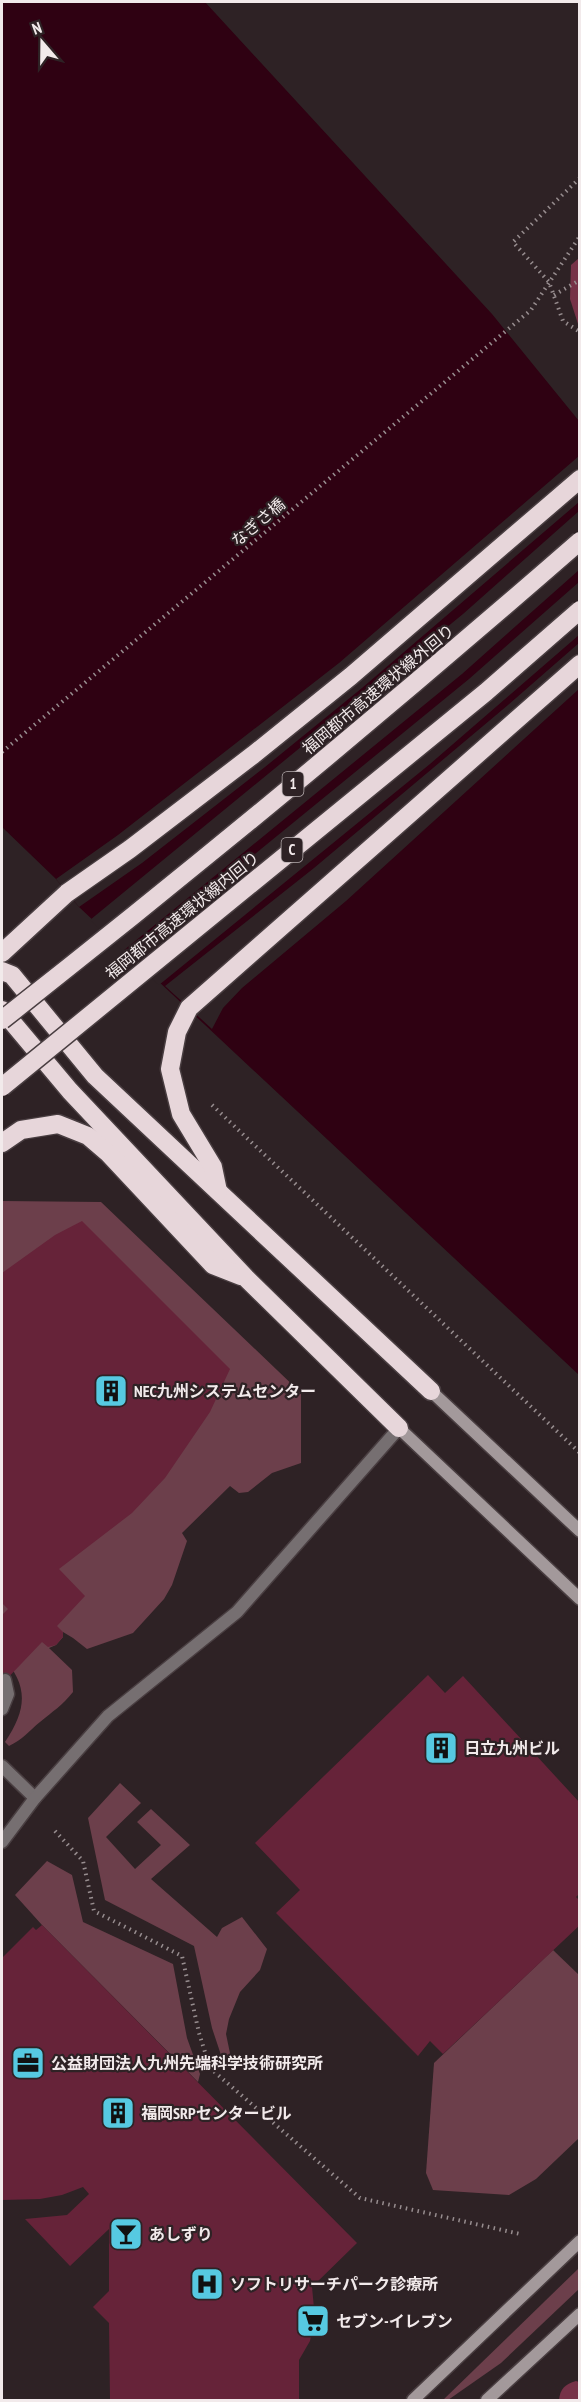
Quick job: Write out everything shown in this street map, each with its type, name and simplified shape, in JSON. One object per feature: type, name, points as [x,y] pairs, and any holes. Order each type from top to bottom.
[{"type":"highway","points":[[2,953],[67,893],[177,813],[351,676],[579,479]]},
{"type":"highway","name":"福岡都市高速環状線外回り","points":[[2,1020],[128,920],[446,658],[579,542]]},
{"type":"highway","name":"福岡都市高速環状線内回り","points":[[2,1087],[486,692],[579,610]]},
{"type":"highway","points":[[218,1191],[213,1167],[181,1114],[170,1069],[177,1032],[189,1008],[579,664]]},
{"type":"highway","points":[[2,971],[12,975],[95,1076],[431,1391]]},
{"type":"highway","points":[[2,1010],[70,1091],[246,1278],[399,1428]]},
{"type":"highway","points":[[2,1143],[21,1130],[58,1124],[88,1136],[110,1154],[213,1265],[246,1278]]},
{"type":"street","points":[[431,1391],[579,1531]]},
{"type":"street","points":[[2,1842],[35,1798],[108,1716],[237,1612],[399,1428],[579,1599]]},
{"type":"street","points":[[2,1709],[8,1694],[5,1680]]},
{"type":"street","points":[[2,1766],[35,1798]]},
{"type":"street","points":[[413,2400],[579,2241]]},
{"type":"street","points":[[487,2400],[579,2314]]},
{"type":"path","points":[[579,177],[513,242],[549,282],[563,321],[579,332]]},
{"type":"path","name":"なぎさ橋","points":[[2,752],[531,310],[579,236]]},
{"type":"path","points":[[554,295],[579,280]]},
{"type":"path","points":[[207,1100],[579,1453]]},
{"type":"path","points":[[55,1831],[83,1861],[94,1911],[182,1956],[199,2033],[210,2068],[295,2143],[360,2198],[520,2234]]},
{"type":"shaded area","points":[[2,2],[205,2],[492,314],[579,421],[579,1375],[79,907],[56,879],[2,827]]},
{"type":"shaded area","points":[[579,258],[579,327],[570,299],[571,265]]},
{"type":"shaded area","points":[[2,1201],[101,1202],[301,1393],[301,1463],[272,1473],[248,1492],[239,1493],[230,1486],[182,1533],[187,1541],[172,1585],[164,1599],[133,1633],[87,1649],[63,1632],[63,1637],[56,1645],[49,1648],[72,1670],[73,1692],[61,1705],[9,1746],[5,1742],[18,1719],[22,1698],[17,1677],[2,1656]]},
{"type":"shaded area","points":[[120,1783],[141,1803],[106,1837],[135,1869],[161,1845],[137,1822],[151,1809],[190,1845],[151,1879],[217,1937],[222,1928],[242,1917],[267,1949],[260,1970],[240,1992],[229,2019],[226,2034],[231,2058],[223,2061],[212,2028],[194,1946],[105,1900],[88,1818]]},
{"type":"shaded area","points":[[47,1861],[72,1875],[83,1922],[173,1964],[187,2038],[200,2074],[198,2082],[15,1895]]},
{"type":"shaded area","points":[[553,1950],[579,1975],[579,2138],[536,2179],[509,2195],[433,2190],[426,2173],[434,2063]]},
{"type":"shaded area","points":[[579,2268],[579,2289],[501,2363],[448,2400],[443,2400]]},
{"type":"shaded area","points":[[576,2381],[579,2382],[579,2400],[559,2400],[564,2388]]},
{"type":"pier","points":[[579,456],[579,502],[362,688],[265,767],[142,863],[79,907],[56,879],[118,835],[339,663]]},
{"type":"pier","points":[[579,511],[579,570],[462,674],[123,951],[90,920],[463,614]]},
{"type":"pier","points":[[579,582],[579,635],[430,764],[159,985],[129,957],[469,679]]},
{"type":"pier","points":[[579,643],[579,689],[346,901],[242,988],[223,1008],[212,1029],[165,986],[314,868]]},
{"type":"building","name":"NEC九州システムセンター","points":[[82,1221],[230,1369],[210,1412],[165,1478],[132,1513],[59,1569],[85,1596],[57,1626],[63,1632],[63,1637],[56,1645],[48,1647],[42,1642],[2,1684],[2,1615],[8,1609],[2,1603],[2,1273],[55,1235]]},
{"type":"building","name":"日立九州ビル","points":[[428,1675],[445,1693],[463,1676],[580,1803],[580,1893],[576,1897],[580,1901],[580,1925],[443,2054],[430,2041],[418,2056],[276,1913],[300,1890],[255,1843]]},
{"type":"building","points":[[42,1925],[357,2243],[312,2287],[314,2308],[318,2313],[310,2341],[299,2360],[299,2400],[110,2400],[109,2323],[93,2307],[109,2291],[109,2229],[70,2266],[25,2219],[67,2215],[89,2194],[83,2187],[62,2195],[40,2199],[2,2200],[2,1958],[33,1927],[36,1930]]},
{"type":"place","name":"NEC九州システムセンター","points":[[111,1391]]},
{"type":"place","name":"日立九州ビル","points":[[441,1748]]},
{"type":"place","name":"公益財団法人九州先端科学技術研究所","points":[[28,2063]]},
{"type":"place","name":"福岡SRPセンタービル","points":[[118,2113]]},
{"type":"place","name":"あしずり","points":[[126,2234]]},
{"type":"place","name":"ソフトリサーチパーク診療所","points":[[207,2284]]},
{"type":"place","name":"セブン-イレブン","points":[[313,2321]]}]
